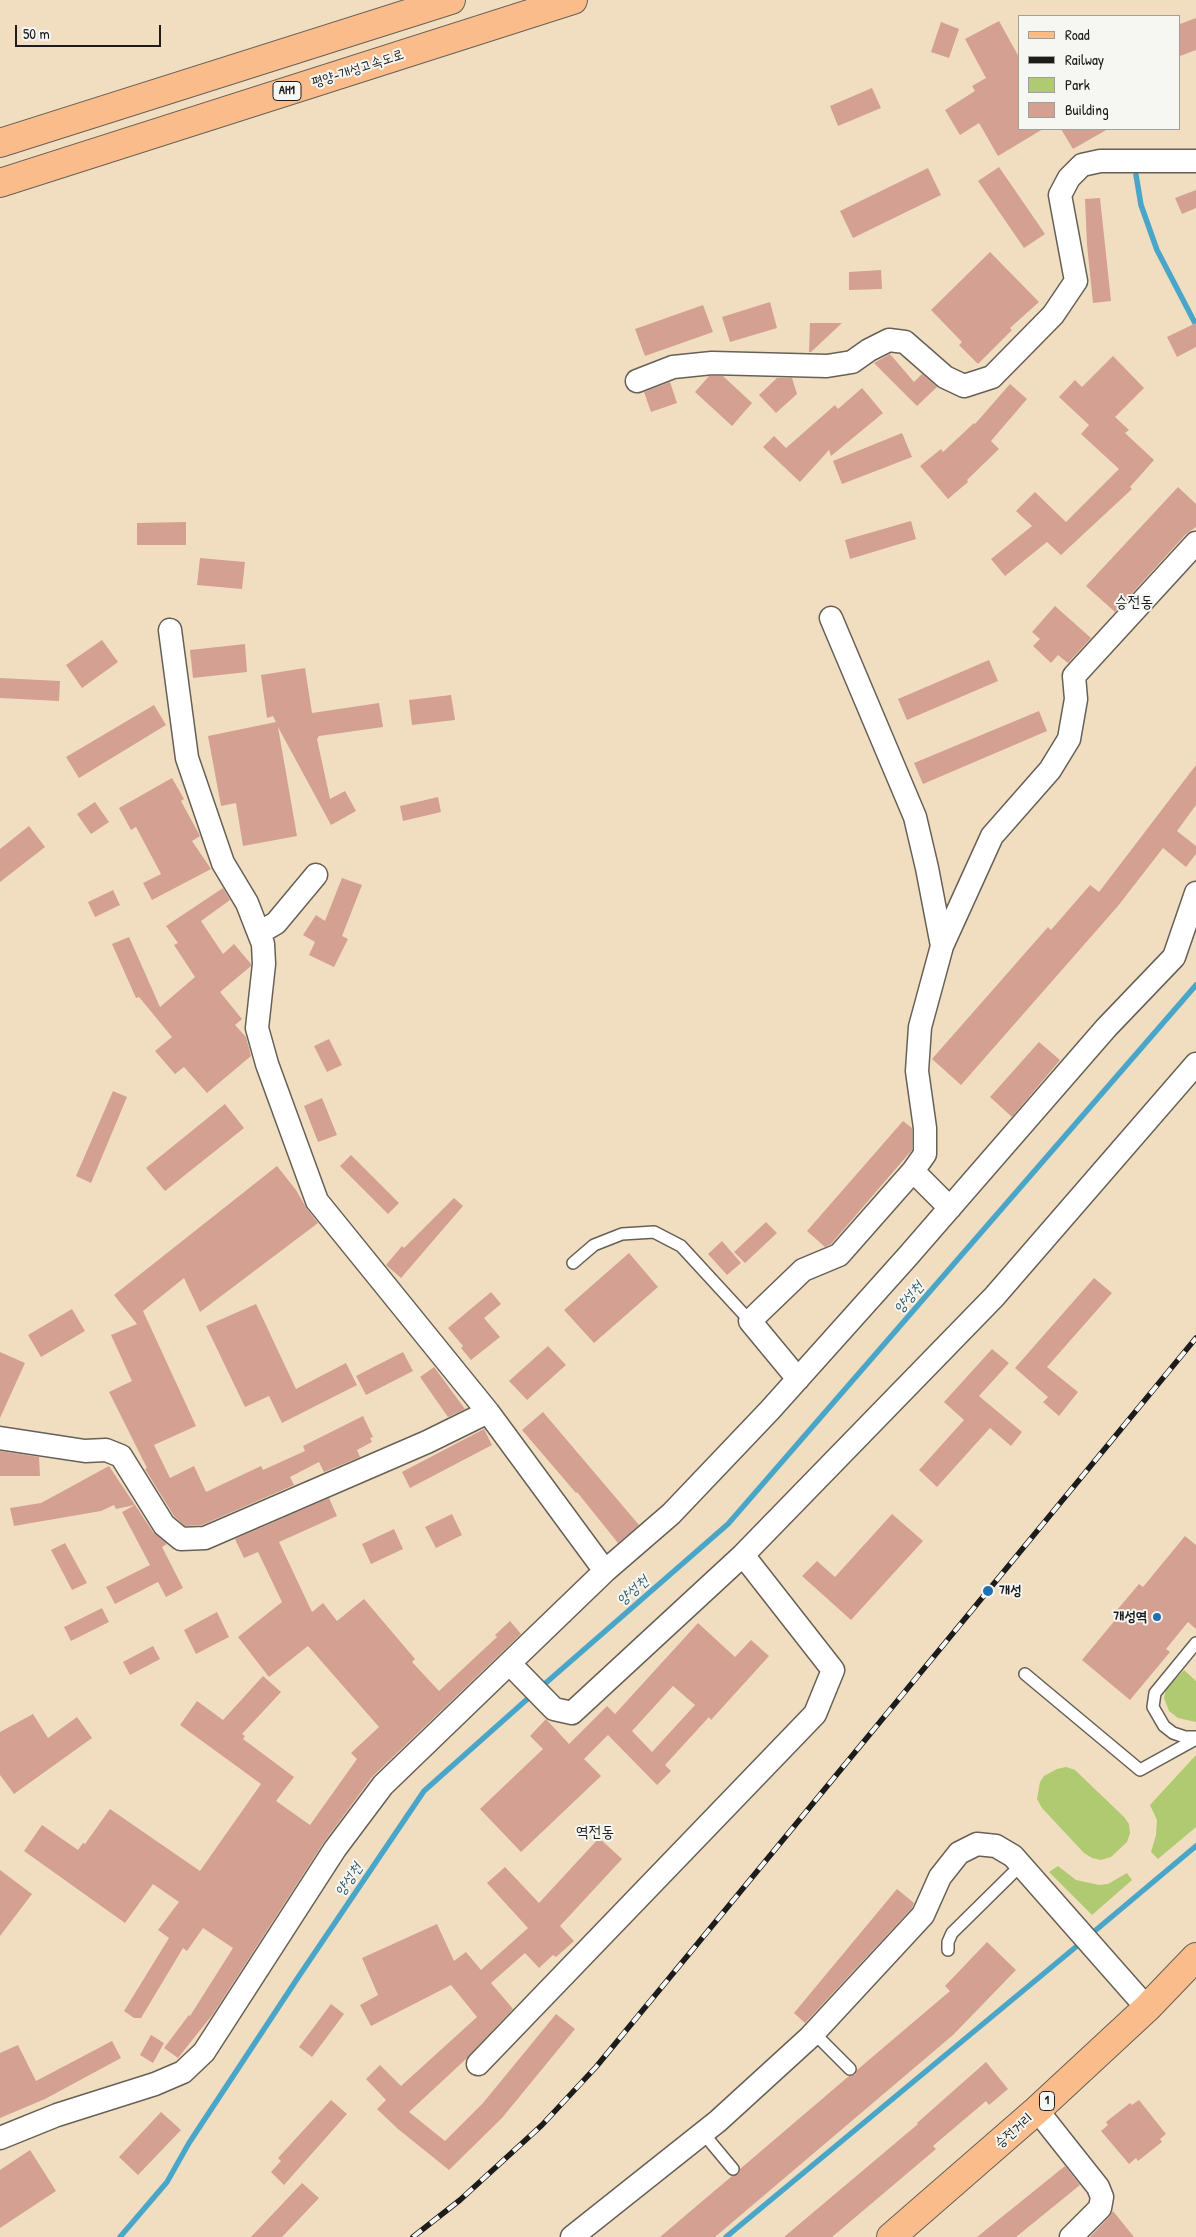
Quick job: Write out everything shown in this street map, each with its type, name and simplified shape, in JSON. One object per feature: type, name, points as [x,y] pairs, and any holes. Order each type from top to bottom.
[{"type":"main road","points":[[0,143],[451,0]]},
{"type":"main road","name":"평양-개성고속도로","points":[[0,183],[573,0]]},
{"type":"main road","name":"승전거리","points":[[891,2237],[1037,2110],[1147,2008],[1196,1957]]},
{"type":"street","points":[[637,381],[673,367],[712,363],[827,366],[852,362],[869,350],[889,340],[905,342],[945,378],[964,386],[992,377],[1053,315],[1076,281],[1060,195],[1069,178],[1082,166],[1100,161],[1196,161]]},
{"type":"street","points":[[798,1379],[750,1321],[803,1270],[839,1255],[913,1171],[925,1154],[925,1128],[917,1070],[920,1027],[942,946],[992,836],[1050,770],[1069,739],[1076,699],[1074,676],[1196,542]]},
{"type":"street","points":[[831,618],[914,817],[927,868],[942,946]]},
{"type":"street","points":[[170,630],[187,758],[223,863],[247,904],[260,933],[263,944],[264,964],[257,1028],[267,1064],[317,1201],[488,1412],[605,1571]]},
{"type":"street","points":[[260,933],[276,923],[316,875]]},
{"type":"street","points":[[0,2138],[57,2115],[155,2084],[183,2072],[204,2052],[335,1849],[383,1785],[517,1671],[605,1571],[671,1514],[798,1379],[1106,1028],[1174,957],[1196,893]]},
{"type":"street","points":[[517,1671],[554,1709],[572,1713],[743,1555],[994,1297],[1196,1064]]},
{"type":"street","points":[[913,1171],[950,1208]]},
{"type":"street","points":[[0,1438],[85,1451],[106,1450],[121,1456],[164,1524],[181,1539],[205,1538],[428,1442],[488,1412]]},
{"type":"street","points":[[478,2064],[815,1714],[833,1670],[743,1555]]},
{"type":"street","points":[[572,2237],[703,2132],[814,2033],[923,1915],[940,1877],[959,1853],[977,1844],[996,1846],[1014,1856],[1147,2008]]},
{"type":"street","points":[[1037,2110],[1098,2187],[1102,2197],[1100,2208],[1070,2237]]},
{"type":"lane","points":[[573,1263],[594,1245],[622,1234],[654,1232],[681,1246],[750,1321]]},
{"type":"lane","points":[[1195,1647],[1155,1694],[1153,1707],[1164,1726],[1174,1734],[1196,1738]]},
{"type":"lane","points":[[1025,1674],[1140,1770],[1196,1738]]},
{"type":"lane","points":[[948,1950],[948,1942],[952,1933],[1021,1865]]},
{"type":"lane","points":[[814,2033],[850,2069]]},
{"type":"lane","points":[[703,2132],[733,2168]]},
{"type":"green space","points":[[1184,1670],[1196,1681],[1196,1722],[1178,1718],[1169,1711],[1164,1698],[1166,1689]]},
{"type":"green space","points":[[1196,1755],[1196,1827],[1158,1859],[1151,1852],[1156,1835],[1157,1820],[1150,1805]]},
{"type":"green space","points":[[1066,1767],[1075,1770],[1129,1824],[1130,1833],[1127,1842],[1111,1857],[1101,1860],[1092,1858],[1084,1853],[1042,1808],[1037,1799],[1040,1782],[1044,1776],[1057,1769]]},
{"type":"green space","points":[[1058,1866],[1076,1880],[1099,1885],[1108,1884],[1127,1873],[1132,1880],[1092,1915],[1049,1872]]},
{"type":"building","points":[[1196,18],[1196,50],[1181,56],[1181,24]]},
{"type":"building","points":[[999,21],[1018,55],[1018,130],[1041,130],[998,156],[979,123],[960,135],[945,110],[975,91],[972,86],[986,78],[965,39]]},
{"type":"building","points":[[941,22],[959,29],[949,58],[931,52]]},
{"type":"building","points":[[872,88],[881,108],[838,126],[830,106]]},
{"type":"building","points":[[1062,130],[1106,130],[1073,149]]},
{"type":"building","points":[[999,167],[1045,234],[1024,248],[978,181]]},
{"type":"building","points":[[928,168],[941,195],[853,238],[840,211]]},
{"type":"building","points":[[1196,190],[1196,208],[1182,214],[1175,198]]},
{"type":"building","points":[[1100,198],[1111,301],[1093,303],[1087,245],[1085,199]]},
{"type":"building","points":[[990,252],[1039,302],[1010,328],[1012,330],[978,364],[959,345],[962,342],[931,310]]},
{"type":"building","points":[[881,270],[882,289],[849,290],[849,272]]},
{"type":"building","points":[[770,302],[777,328],[730,342],[722,317]]},
{"type":"building","points":[[703,305],[713,332],[645,356],[635,329]]},
{"type":"building","points":[[810,323],[842,323],[809,352]]},
{"type":"building","points":[[1196,323],[1196,347],[1177,357],[1167,337]]},
{"type":"building","points":[[890,354],[914,382],[922,374],[937,387],[917,406],[874,363]]},
{"type":"building","points":[[1113,356],[1144,388],[1115,417],[1129,430],[1125,433],[1154,460],[1130,487],[1132,489],[1061,555],[1047,542],[1005,576],[991,559],[1032,526],[1016,511],[1035,492],[1066,522],[1119,469],[1081,434],[1089,425],[1059,397],[1075,380],[1082,387]]},
{"type":"building","points":[[709,376],[723,376],[752,403],[732,426],[695,392]]},
{"type":"building","points":[[777,378],[792,378],[797,394],[776,413],[759,395]]},
{"type":"building","points":[[670,382],[677,403],[651,412],[644,392]]},
{"type":"building","points":[[1010,384],[1027,399],[991,441],[999,449],[967,480],[968,482],[948,499],[920,466],[941,449],[943,452],[975,424]]},
{"type":"building","points":[[862,388],[883,413],[831,456],[829,450],[800,482],[763,447],[774,436],[786,448],[835,405],[838,409]]},
{"type":"building","points":[[902,433],[912,457],[842,484],[833,461]]},
{"type":"building","points":[[1178,487],[1196,504],[1196,527],[1186,534],[1115,612],[1086,586]]},
{"type":"building","points":[[911,521],[916,539],[850,559],[845,540]]},
{"type":"building","points":[[186,522],[186,545],[137,545],[137,523]]},
{"type":"building","points":[[200,558],[245,562],[242,589],[197,585]]},
{"type":"building","points":[[1055,606],[1091,638],[1068,663],[1058,655],[1051,663],[1033,646],[1040,639],[1032,632]]},
{"type":"building","points":[[102,640],[118,662],[82,688],[66,665]]},
{"type":"building","points":[[245,644],[247,672],[193,678],[190,650]]},
{"type":"building","points":[[989,660],[998,681],[907,720],[898,699]]},
{"type":"building","points":[[305,668],[312,713],[379,703],[383,727],[319,736],[317,739],[330,799],[345,791],[356,811],[331,825],[278,727],[297,836],[243,846],[236,803],[221,806],[208,736],[276,722],[273,716],[267,718],[261,675]]},
{"type":"building","points":[[0,678],[60,681],[59,701],[0,698]]},
{"type":"building","points":[[451,695],[455,720],[412,725],[409,700]]},
{"type":"building","points":[[154,705],[166,725],[79,778],[66,757]]},
{"type":"building","points":[[1039,711],[1047,731],[923,784],[914,763]]},
{"type":"building","points":[[1196,765],[1196,805],[1177,831],[1196,846],[1196,854],[1186,867],[1163,848],[1118,906],[961,1085],[932,1059],[1048,927],[1051,930],[1090,885],[1099,892]]},
{"type":"building","points":[[172,778],[184,799],[181,801],[200,836],[192,841],[211,869],[152,900],[143,883],[161,874],[136,827],[131,830],[119,808]]},
{"type":"building","points":[[438,797],[441,812],[403,821],[400,806]]},
{"type":"building","points":[[95,802],[109,822],[91,834],[77,814]]},
{"type":"building","points":[[29,826],[45,847],[0,882],[0,849]]},
{"type":"building","points":[[342,878],[362,885],[342,936],[348,939],[334,967],[309,955],[315,942],[303,935],[316,915],[325,921]]},
{"type":"building","points":[[223,888],[230,900],[201,921],[223,954],[234,944],[251,964],[220,992],[242,1019],[235,1025],[246,1037],[251,1056],[207,1093],[184,1067],[175,1074],[155,1051],[172,1037],[139,997],[136,998],[112,944],[129,937],[160,1007],[195,977],[174,945],[178,943],[166,926]]},
{"type":"building","points":[[113,890],[120,905],[95,917],[88,902]]},
{"type":"building","points":[[329,1039],[342,1065],[327,1072],[314,1046]]},
{"type":"building","points":[[1039,1042],[1060,1060],[1012,1117],[990,1097]]},
{"type":"building","points":[[113,1091],[127,1097],[91,1183],[76,1176]]},
{"type":"building","points":[[322,1098],[337,1135],[318,1142],[304,1106]]},
{"type":"building","points":[[225,1104],[244,1128],[165,1191],[146,1168]]},
{"type":"building","points":[[903,1121],[912,1128],[912,1150],[831,1244],[825,1247],[807,1231]]},
{"type":"building","points":[[351,1155],[399,1203],[388,1214],[340,1166]]},
{"type":"building","points":[[277,1166],[318,1223],[200,1312],[184,1278],[143,1311],[196,1426],[154,1445],[170,1478],[194,1466],[206,1492],[261,1466],[263,1470],[305,1451],[303,1446],[363,1416],[373,1437],[370,1438],[372,1442],[357,1450],[360,1457],[324,1472],[319,1462],[290,1477],[294,1485],[202,1525],[185,1526],[174,1516],[145,1469],[147,1468],[109,1392],[132,1381],[111,1335],[137,1324],[114,1295]]},
{"type":"building","points":[[454,1198],[463,1206],[401,1278],[386,1265],[402,1246],[404,1248]]},
{"type":"building","points":[[766,1222],[777,1233],[745,1263],[734,1252]]},
{"type":"building","points":[[722,1241],[741,1263],[727,1275],[708,1254]]},
{"type":"building","points":[[629,1253],[658,1287],[594,1343],[564,1310]]},
{"type":"building","points":[[1094,1278],[1112,1293],[1047,1367],[1078,1392],[1059,1416],[1043,1402],[1048,1397],[1015,1368]]},
{"type":"building","points":[[491,1292],[501,1304],[484,1318],[500,1337],[471,1360],[461,1348],[463,1346],[448,1328]]},
{"type":"building","points":[[256,1304],[296,1389],[346,1363],[357,1385],[282,1423],[269,1396],[245,1407],[206,1326]]},
{"type":"building","points":[[72,1309],[85,1331],[41,1357],[28,1335]]},
{"type":"building","points":[[548,1346],[566,1365],[527,1400],[509,1381]]},
{"type":"building","points":[[992,1349],[1009,1363],[979,1396],[1022,1432],[1011,1446],[990,1428],[937,1487],[919,1470],[964,1420],[944,1402]]},
{"type":"building","points":[[0,1352],[25,1363],[0,1418]]},
{"type":"building","points":[[403,1352],[413,1371],[366,1395],[356,1376]]},
{"type":"building","points":[[434,1367],[465,1409],[448,1417],[420,1377]]},
{"type":"building","points":[[543,1412],[639,1525],[618,1543],[577,1492],[522,1430]]},
{"type":"building","points":[[484,1429],[492,1445],[410,1488],[402,1472]]},
{"type":"building","points":[[0,1451],[39,1457],[40,1476],[0,1476]]},
{"type":"building","points":[[109,1466],[135,1505],[116,1509],[114,1505],[101,1511],[14,1526],[10,1508],[41,1503]]},
{"type":"building","points":[[329,1498],[337,1516],[279,1542],[312,1612],[323,1603],[337,1621],[364,1599],[415,1659],[412,1662],[439,1691],[497,1637],[495,1635],[510,1621],[521,1634],[372,1777],[324,1842],[213,2014],[178,2058],[164,2048],[190,2016],[233,1948],[203,1928],[187,1951],[183,1948],[141,2018],[134,2018],[124,2011],[169,1938],[158,1930],[179,1902],[153,1884],[125,1923],[24,1851],[42,1825],[78,1850],[83,1843],[85,1844],[110,1809],[200,1871],[261,1784],[180,1725],[197,1701],[223,1720],[263,1676],[281,1692],[242,1734],[245,1736],[243,1739],[294,1777],[276,1801],[310,1825],[357,1759],[351,1753],[379,1727],[308,1646],[269,1677],[238,1637],[282,1602],[258,1552],[244,1558],[235,1539]]},
{"type":"building","points":[[135,1505],[153,1532],[167,1544],[162,1547],[183,1588],[166,1597],[158,1582],[115,1604],[106,1587],[150,1565],[122,1512]]},
{"type":"building","points":[[452,1514],[462,1535],[436,1548],[425,1527]]},
{"type":"building","points":[[892,1514],[923,1541],[851,1620],[802,1576],[817,1561],[835,1577]]},
{"type":"building","points":[[394,1529],[403,1549],[371,1564],[362,1544]]},
{"type":"building","name":"개성역","points":[[1185,1536],[1196,1545],[1196,1629],[1188,1622],[1166,1649],[1170,1652],[1130,1700],[1082,1660],[1121,1613],[1117,1610],[1139,1584],[1143,1587]]},
{"type":"building","points":[[65,1543],[87,1583],[72,1590],[51,1550]]},
{"type":"building","points":[[102,1608],[109,1622],[71,1641],[64,1627]]},
{"type":"building","points":[[217,1612],[229,1637],[196,1654],[184,1630]]},
{"type":"building","points":[[698,1623],[735,1657],[751,1640],[769,1656],[711,1720],[709,1717],[665,1765],[671,1771],[657,1785],[608,1735],[584,1759],[601,1776],[521,1852],[480,1809],[543,1749],[530,1736],[546,1719],[569,1744],[607,1706],[615,1714]],"holes":[[[673,1686],[695,1705],[652,1752],[632,1731]]]},
{"type":"building","points":[[153,1646],[160,1659],[130,1675],[123,1662]]},
{"type":"building","points":[[33,1714],[48,1738],[77,1717],[92,1738],[14,1794],[0,1775],[0,1732]]},
{"type":"building","points":[[599,1838],[622,1859],[560,1926],[574,1941],[556,1957],[553,1955],[539,1968],[525,1953],[491,1983],[513,2009],[466,2059],[409,2112],[445,2141],[483,2103],[556,2014],[575,2029],[502,2118],[449,2170],[398,2129],[377,2109],[386,2100],[366,2079],[380,2065],[401,2086],[477,2017],[451,1985],[371,2026],[360,2005],[378,1995],[362,1958],[437,1924],[454,1961],[466,1952],[481,1970],[528,1928],[487,1883],[505,1867],[539,1903]]},
{"type":"building","points":[[0,1870],[32,1894],[0,1936]]},
{"type":"building","points":[[897,1889],[914,1903],[912,1908],[805,2023],[794,2013]]},
{"type":"building","points":[[987,1942],[1016,1970],[953,2035],[715,2237],[660,2237],[732,2176],[738,2174],[740,2169],[849,2076],[855,2075],[857,2070],[950,1991],[945,1986]]},
{"type":"building","points":[[331,2004],[344,2014],[312,2057],[299,2047]]},
{"type":"building","points":[[151,2035],[164,2043],[153,2063],[140,2055]]},
{"type":"building","points":[[112,2041],[121,2058],[45,2099],[0,2118],[0,2053],[18,2045],[36,2081]]},
{"type":"building","points":[[986,2062],[1008,2089],[989,2105],[986,2101],[933,2146],[936,2149],[832,2237],[784,2237],[918,2124]]},
{"type":"building","points":[[331,2100],[347,2114],[284,2185],[271,2172],[281,2161],[278,2158]]},
{"type":"building","points":[[1139,2100],[1166,2134],[1160,2139],[1162,2142],[1138,2161],[1136,2158],[1129,2164],[1101,2131],[1108,2125],[1106,2122],[1130,2103],[1132,2105]]},
{"type":"building","points":[[161,2112],[181,2130],[138,2175],[119,2157]]},
{"type":"building","points":[[30,2150],[56,2191],[0,2228],[0,2170]]},
{"type":"building","points":[[1065,2166],[1080,2185],[1016,2237],[977,2237]]},
{"type":"building","points":[[302,2183],[319,2198],[282,2237],[251,2237]]},
{"type":"building","points":[[1113,2211],[1134,2237],[1090,2237],[1109,2217]]},
{"type":"waterway","points":[[1136,175],[1141,205],[1157,250],[1196,325]]},
{"type":"waterway","name":"양성천","points":[[540,1688],[728,1524],[1196,985]]},
{"type":"waterway","name":"양성천","points":[[120,2237],[167,2182],[189,2143],[424,1791],[533,1694]]},
{"type":"waterway","points":[[1090,1935],[1196,1846]]},
{"type":"waterway","points":[[726,2237],[1083,1941]]},
{"type":"railway","points":[[413,2237],[460,2200],[542,2125],[596,2067],[1196,1338]]},
{"type":"place","name":"개성","points":[[988,1591]]},
{"type":"place","name":"개성역","points":[[1157,1617]]},
{"type":"district","name":"승전동","points":[[1134,603]]},
{"type":"district","name":"역전동","points":[[595,1833]]}]
